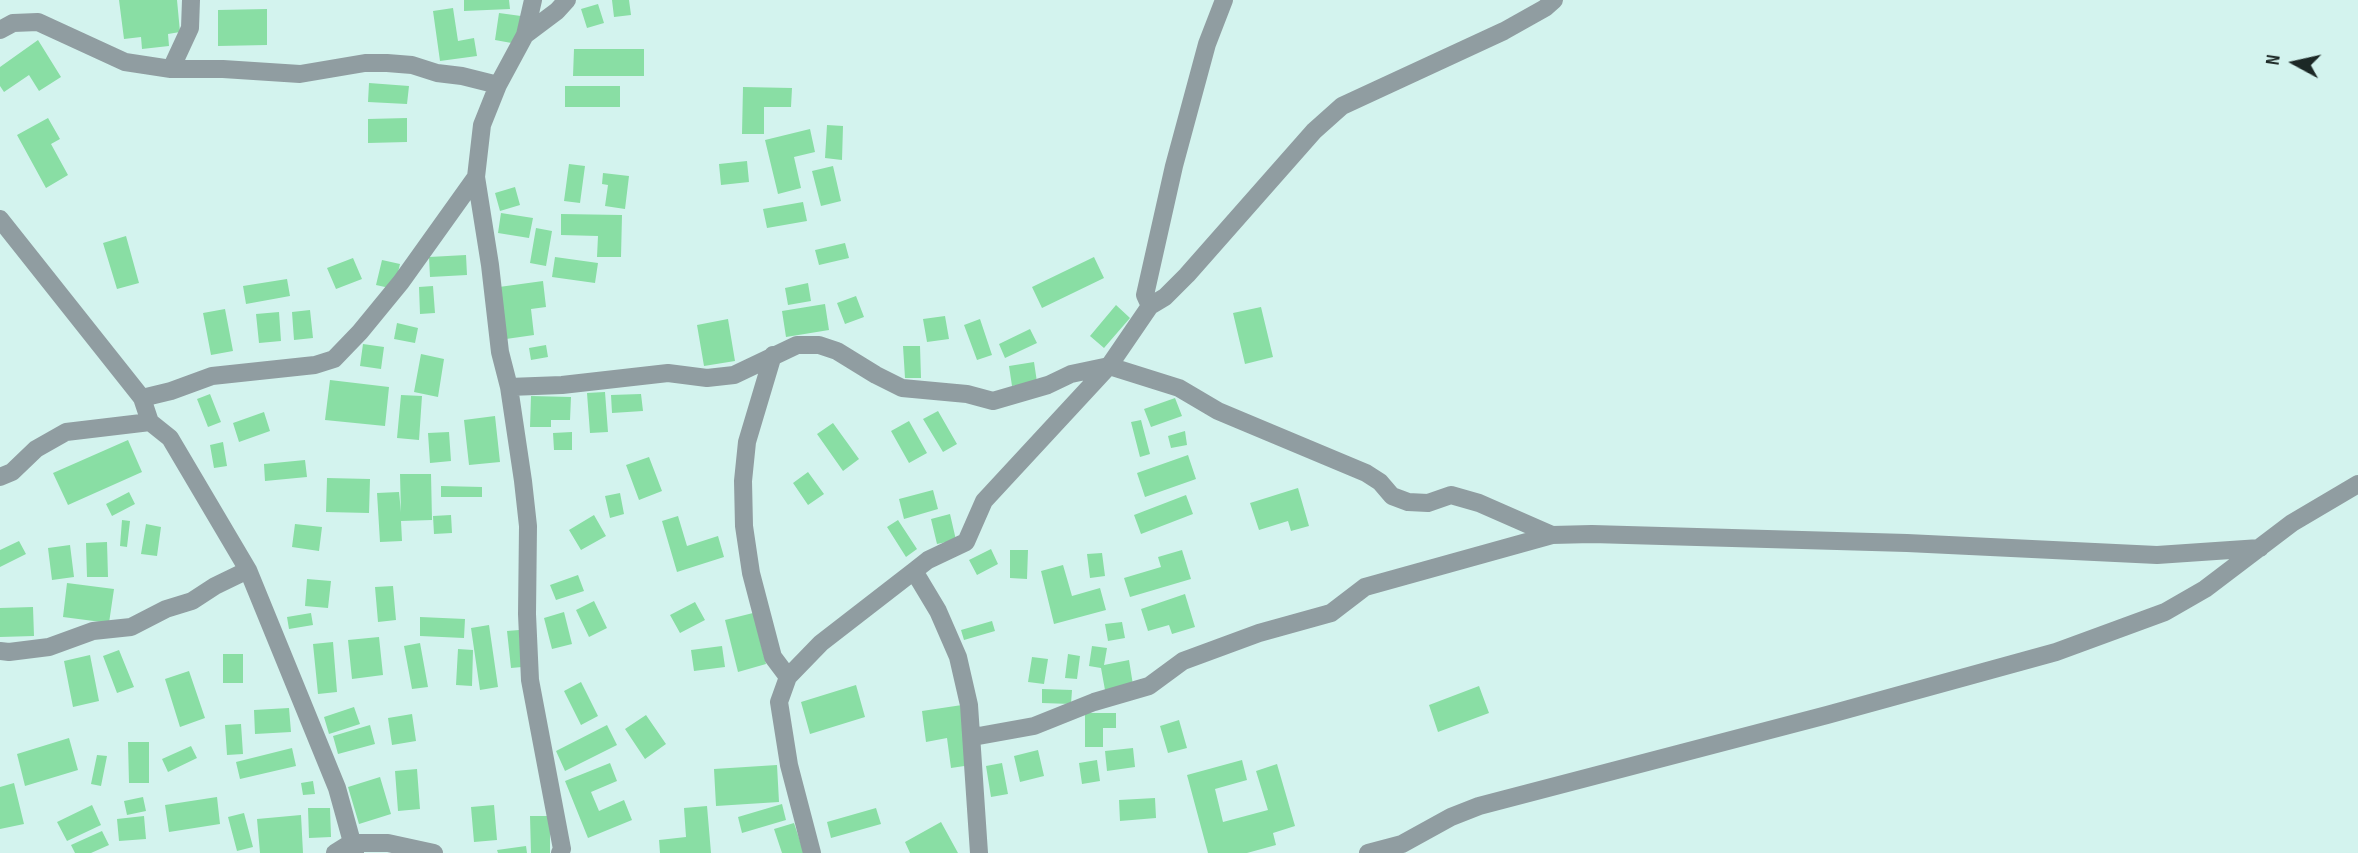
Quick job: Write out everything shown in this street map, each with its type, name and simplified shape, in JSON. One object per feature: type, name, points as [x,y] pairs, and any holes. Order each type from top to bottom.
[{"type":"street","points":[[170,69],[190,28],[191,0]]},
{"type":"street","points":[[533,0],[525,35],[498,85],[482,125],[477,177],[500,352],[509,387],[528,526],[527,614],[530,680],[562,849],[560,853]]},
{"type":"street","points":[[525,35],[568,0]]},
{"type":"street","points":[[1150,306],[1145,295],[1174,166],[1207,44],[1224,0]]},
{"type":"street","points":[[812,853],[789,765],[779,702],[788,677],[821,643],[914,570],[928,560],[966,542],[984,501],[1109,366],[1150,306],[1165,297],[1314,131],[1342,106],[1504,31],[1555,0]]},
{"type":"street","points":[[0,30],[13,23],[38,22],[125,62],[170,69],[300,74],[365,63],[387,63],[412,65],[437,73],[498,85]]},
{"type":"street","points":[[142,398],[212,376],[315,365],[334,359],[401,282],[477,177]]},
{"type":"street","points":[[0,219],[142,398],[150,422],[170,438],[248,570],[337,788],[353,848]]},
{"type":"street","points":[[509,387],[562,385],[668,373],[707,379],[734,375],[797,345],[819,345],[836,351],[902,388],[967,394],[993,401],[1048,385],[1071,374],[1109,366],[1179,388],[1218,411],[1366,473],[1380,482],[1392,496],[1408,502],[1428,503],[1451,495],[1479,503],[1552,535]]},
{"type":"street","points":[[773,355],[747,442],[743,481],[744,526],[751,573],[773,657],[788,677]]},
{"type":"street","points":[[0,477],[12,472],[36,449],[66,432],[150,422]]},
{"type":"street","points":[[1368,853],[1402,844],[1451,817],[1479,806],[2056,652],[2165,612],[2205,589],[2292,523],[2358,484]]},
{"type":"street","points":[[973,737],[1034,726],[1094,702],[1149,686],[1183,661],[1259,633],[1331,613],[1365,587],[1552,535],[1908,543],[2157,555],[2260,548]]},
{"type":"street","points":[[0,651],[49,646],[93,631],[131,626],[166,609],[192,601],[248,570]]},
{"type":"street","points":[[914,570],[958,657],[973,737],[979,853]]},
{"type":"street","points":[[335,853],[388,843],[434,853]]},
{"type":"building","points":[[119,0],[177,0],[180,32],[168,34],[169,46],[142,49],[141,37],[124,39]]},
{"type":"building","points":[[464,0],[509,0],[510,9],[464,11]]},
{"type":"building","points":[[612,0],[629,0],[631,15],[614,17]]},
{"type":"building","points":[[598,4],[604,23],[587,28],[581,9]]},
{"type":"building","points":[[453,8],[458,41],[474,38],[477,56],[440,61],[433,11]]},
{"type":"building","points":[[267,9],[267,45],[218,46],[218,10]]},
{"type":"building","points":[[499,13],[521,16],[517,44],[495,40]]},
{"type":"building","points":[[38,40],[61,77],[39,91],[29,75],[4,92],[0,86],[0,67]]},
{"type":"building","points":[[574,49],[644,49],[644,76],[573,76]]},
{"type":"building","points":[[369,83],[409,86],[407,104],[368,102]]},
{"type":"building","points":[[565,86],[620,86],[620,107],[565,107]]},
{"type":"building","points":[[743,87],[792,88],[791,107],[764,107],[764,134],[742,134]]},
{"type":"building","points":[[48,118],[60,139],[51,144],[68,175],[46,188],[17,135]]},
{"type":"building","points":[[407,118],[407,142],[368,143],[368,119]]},
{"type":"building","points":[[827,125],[843,126],[842,160],[825,158]]},
{"type":"building","points":[[810,129],[815,152],[794,157],[801,188],[778,194],[765,140]]},
{"type":"building","points":[[747,161],[749,182],[721,185],[719,164]]},
{"type":"building","points":[[569,164],[585,166],[580,203],[564,201]]},
{"type":"building","points":[[833,166],[841,201],[821,206],[812,171]]},
{"type":"building","points":[[603,173],[629,176],[625,209],[605,206],[608,185],[602,184]]},
{"type":"building","points":[[515,187],[520,205],[500,211],[495,193]]},
{"type":"building","points":[[803,202],[807,221],[767,228],[763,209]]},
{"type":"building","points":[[501,213],[533,218],[529,238],[498,233]]},
{"type":"building","points":[[561,214],[622,215],[621,257],[597,257],[598,236],[561,235]]},
{"type":"building","points":[[536,228],[552,231],[546,266],[530,263]]},
{"type":"building","points":[[126,236],[139,283],[117,289],[103,243]]},
{"type":"building","points":[[845,243],[849,258],[819,265],[815,250]]},
{"type":"building","points":[[466,255],[467,275],[430,277],[429,257]]},
{"type":"building","points":[[555,257],[598,263],[595,283],[552,277]]},
{"type":"building","points":[[1094,257],[1104,278],[1042,308],[1032,287]]},
{"type":"building","points":[[353,258],[362,279],[336,289],[327,268]]},
{"type":"building","points":[[382,260],[400,264],[394,289],[376,285]]},
{"type":"building","points":[[287,279],[290,296],[246,304],[243,286]]},
{"type":"building","points":[[543,281],[546,307],[531,309],[534,335],[506,339],[499,287]]},
{"type":"building","points":[[808,283],[811,301],[788,305],[785,288]]},
{"type":"building","points":[[433,286],[435,313],[420,314],[419,287]]},
{"type":"building","points":[[856,296],[864,317],[845,324],[837,303]]},
{"type":"building","points":[[825,304],[829,330],[786,337],[782,311]]},
{"type":"building","points":[[1116,305],[1130,318],[1104,348],[1090,336]]},
{"type":"building","points":[[1261,307],[1273,357],[1245,364],[1233,313]]},
{"type":"building","points":[[225,309],[233,351],[211,355],[203,313]]},
{"type":"building","points":[[310,310],[313,338],[294,340],[292,312]]},
{"type":"building","points":[[279,312],[281,341],[259,343],[256,314]]},
{"type":"building","points":[[945,316],[949,339],[927,342],[923,319]]},
{"type":"building","points":[[728,319],[735,361],[704,366],[697,325]]},
{"type":"building","points":[[980,319],[992,355],[977,360],[964,325]]},
{"type":"building","points":[[397,323],[418,328],[415,343],[394,339]]},
{"type":"building","points":[[1030,329],[1037,343],[1005,358],[999,344]]},
{"type":"building","points":[[363,344],[384,347],[381,369],[360,366]]},
{"type":"building","points":[[546,345],[548,357],[531,360],[529,348]]},
{"type":"building","points":[[903,346],[920,346],[921,378],[905,378]]},
{"type":"building","points":[[421,354],[444,359],[438,397],[414,392]]},
{"type":"building","points":[[1034,362],[1037,382],[1012,386],[1009,366]]},
{"type":"building","points":[[330,380],[389,387],[385,426],[325,420]]},
{"type":"building","points":[[605,392],[608,432],[590,433],[587,393]]},
{"type":"building","points":[[210,394],[221,422],[208,427],[197,399]]},
{"type":"building","points":[[641,394],[643,411],[612,413],[611,395]]},
{"type":"building","points":[[401,395],[422,396],[419,440],[397,438]]},
{"type":"building","points":[[531,396],[571,397],[570,420],[551,420],[551,427],[530,427]]},
{"type":"building","points":[[1175,398],[1182,416],[1151,427],[1144,409]]},
{"type":"building","points":[[938,411],[957,444],[943,452],[923,419]]},
{"type":"building","points":[[264,412],[270,431],[239,442],[233,423]]},
{"type":"building","points":[[495,416],[500,462],[469,465],[464,420]]},
{"type":"building","points":[[1141,420],[1150,454],[1140,457],[1131,422]]},
{"type":"building","points":[[909,421],[927,453],[909,463],[891,431]]},
{"type":"building","points":[[833,423],[859,459],[843,471],[817,434]]},
{"type":"building","points":[[1185,431],[1187,445],[1171,448],[1168,436]]},
{"type":"building","points":[[449,432],[451,461],[430,463],[428,433]]},
{"type":"building","points":[[572,432],[572,450],[554,450],[553,433]]},
{"type":"building","points":[[128,440],[142,472],[68,505],[53,473]]},
{"type":"building","points":[[223,442],[227,466],[214,468],[210,445]]},
{"type":"building","points":[[1188,455],[1196,479],[1145,497],[1137,473]]},
{"type":"building","points":[[649,457],[662,491],[639,500],[626,465]]},
{"type":"building","points":[[305,460],[307,477],[265,481],[264,464]]},
{"type":"building","points":[[808,472],[824,494],[808,505],[793,483]]},
{"type":"building","points":[[400,474],[431,474],[432,520],[401,521],[402,541],[380,542],[377,493],[399,492],[401,512]]},
{"type":"building","points":[[327,478],[370,479],[369,513],[326,512]]},
{"type":"building","points":[[441,486],[482,487],[482,497],[441,497]]},
{"type":"building","points":[[1298,488],[1309,526],[1291,531],[1288,521],[1259,530],[1250,503]]},
{"type":"building","points":[[933,490],[938,509],[904,519],[899,499]]},
{"type":"building","points":[[129,492],[135,504],[112,516],[106,504]]},
{"type":"building","points":[[620,493],[624,514],[610,518],[605,496]]},
{"type":"building","points":[[1186,495],[1193,514],[1141,534],[1134,515]]},
{"type":"building","points":[[950,514],[956,540],[937,544],[931,519]]},
{"type":"building","points":[[451,515],[452,533],[434,534],[433,516]]},
{"type":"building","points":[[594,515],[606,536],[581,550],[569,530]]},
{"type":"building","points":[[678,516],[687,546],[718,536],[724,557],[677,572],[662,521]]},
{"type":"building","points":[[122,520],[130,521],[127,547],[120,546]]},
{"type":"building","points":[[898,520],[917,549],[906,557],[887,527]]},
{"type":"building","points":[[146,524],[161,527],[157,556],[141,554]]},
{"type":"building","points":[[295,524],[322,527],[319,551],[292,547]]},
{"type":"building","points":[[19,541],[26,554],[0,567],[0,550]]},
{"type":"building","points":[[107,542],[108,577],[87,577],[86,543]]},
{"type":"building","points":[[70,545],[74,577],[52,580],[48,548]]},
{"type":"building","points":[[991,549],[998,564],[977,575],[969,560]]},
{"type":"building","points":[[1010,550],[1028,550],[1027,579],[1010,578]]},
{"type":"building","points":[[1182,550],[1191,579],[1130,597],[1124,578],[1161,567],[1158,557]]},
{"type":"building","points":[[1102,553],[1105,576],[1090,578],[1087,554]]},
{"type":"building","points":[[1063,565],[1072,596],[1100,588],[1106,610],[1054,624],[1041,571]]},
{"type":"building","points":[[578,575],[584,591],[556,600],[550,585]]},
{"type":"building","points":[[307,579],[331,581],[328,608],[305,606]]},
{"type":"building","points":[[67,583],[114,589],[109,623],[63,617]]},
{"type":"building","points":[[393,586],[396,620],[378,622],[375,587]]},
{"type":"building","points":[[1185,594],[1195,627],[1172,634],[1169,625],[1148,631],[1141,609]]},
{"type":"building","points":[[594,601],[607,628],[589,637],[576,610]]},
{"type":"building","points":[[695,602],[705,620],[680,633],[670,615]]},
{"type":"building","points":[[33,607],[34,636],[0,637],[0,608]]},
{"type":"building","points":[[564,612],[572,644],[552,649],[544,618]]},
{"type":"building","points":[[311,613],[313,625],[289,629],[287,617]]},
{"type":"building","points":[[753,613],[766,664],[738,672],[725,620]]},
{"type":"building","points":[[420,617],[465,619],[464,638],[420,636]]},
{"type":"building","points":[[992,621],[995,631],[964,640],[961,630]]},
{"type":"building","points":[[1122,622],[1125,638],[1108,641],[1105,624]]},
{"type":"building","points":[[489,625],[498,687],[480,690],[471,628]]},
{"type":"building","points":[[519,630],[522,667],[511,668],[507,631]]},
{"type":"building","points":[[379,637],[383,675],[352,679],[348,640]]},
{"type":"building","points":[[333,642],[337,692],[318,694],[313,644]]},
{"type":"building","points":[[420,643],[428,687],[412,689],[404,646]]},
{"type":"building","points":[[722,646],[725,667],[694,671],[691,650]]},
{"type":"building","points":[[1092,646],[1107,648],[1104,665],[1129,660],[1133,685],[1105,690],[1101,668],[1089,666]]},
{"type":"building","points":[[458,649],[473,650],[472,686],[456,685]]},
{"type":"building","points":[[119,650],[134,687],[117,693],[103,656]]},
{"type":"building","points":[[223,654],[243,654],[243,683],[223,683]]},
{"type":"building","points":[[1068,654],[1080,656],[1077,679],[1065,678]]},
{"type":"building","points":[[90,655],[99,701],[73,707],[64,661]]},
{"type":"building","points":[[1032,657],[1048,659],[1044,684],[1028,682]]},
{"type":"building","points":[[189,671],[205,718],[180,727],[165,679]]},
{"type":"building","points":[[581,682],[598,716],[581,725],[564,691]]},
{"type":"building","points":[[856,685],[865,717],[810,734],[801,702]]},
{"type":"building","points":[[1479,686],[1489,713],[1438,732],[1429,705]]},
{"type":"building","points":[[1042,689],[1072,690],[1071,704],[1042,703]]},
{"type":"building","points":[[962,705],[971,765],[951,768],[947,738],[926,742],[922,711]]},
{"type":"building","points":[[354,707],[360,724],[329,734],[324,717]]},
{"type":"building","points":[[289,708],[291,732],[255,734],[254,710]]},
{"type":"building","points":[[1085,713],[1116,713],[1116,728],[1103,728],[1103,747],[1085,747]]},
{"type":"building","points":[[412,714],[416,741],[392,745],[388,718]]},
{"type":"building","points":[[646,715],[666,744],[645,759],[625,729]]},
{"type":"building","points":[[1179,720],[1187,748],[1168,753],[1160,726]]},
{"type":"building","points":[[241,724],[243,754],[227,755],[225,725]]},
{"type":"building","points":[[370,725],[375,744],[338,754],[333,736]]},
{"type":"building","points":[[607,725],[617,745],[565,771],[556,751]]},
{"type":"building","points":[[69,738],[78,770],[25,786],[17,754]]},
{"type":"building","points":[[128,742],[149,742],[149,783],[129,783]]},
{"type":"building","points":[[191,746],[197,758],[168,772],[162,759]]},
{"type":"building","points":[[292,748],[296,766],[240,779],[236,762]]},
{"type":"building","points":[[1133,748],[1135,767],[1107,771],[1105,751]]},
{"type":"building","points":[[1038,750],[1044,776],[1020,782],[1014,756]]},
{"type":"building","points":[[97,755],[107,756],[101,786],[91,784]]},
{"type":"building","points":[[1097,760],[1100,781],[1082,784],[1079,763]]},
{"type":"building","points":[[1242,760],[1247,780],[1215,789],[1223,822],[1268,810],[1256,771],[1277,764],[1295,826],[1273,833],[1276,845],[1247,853],[1208,853],[1187,775]]},
{"type":"building","points":[[610,763],[617,781],[591,792],[599,811],[624,800],[632,820],[588,838],[565,781]]},
{"type":"building","points":[[1002,763],[1008,794],[991,797],[986,766]]},
{"type":"building","points":[[777,765],[779,802],[716,806],[714,769]]},
{"type":"building","points":[[417,769],[420,809],[398,811],[395,771]]},
{"type":"building","points":[[380,777],[391,814],[359,824],[348,787]]},
{"type":"building","points":[[313,781],[315,794],[303,795],[301,783]]},
{"type":"building","points":[[14,783],[24,824],[0,829],[0,787]]},
{"type":"building","points":[[143,797],[146,811],[127,815],[124,801]]},
{"type":"building","points":[[217,797],[220,824],[169,832],[165,805]]},
{"type":"building","points":[[1155,798],[1156,818],[1120,821],[1119,800]]},
{"type":"building","points":[[782,804],[786,820],[742,833],[738,817]]},
{"type":"building","points":[[92,805],[101,825],[67,841],[57,822]]},
{"type":"building","points":[[494,805],[497,840],[474,842],[471,807]]},
{"type":"building","points":[[707,806],[711,853],[660,853],[659,840],[686,837],[684,808]]},
{"type":"building","points":[[308,808],[330,808],[331,837],[309,838]]},
{"type":"building","points":[[876,808],[881,824],[831,838],[827,822]]},
{"type":"building","points":[[244,813],[253,847],[237,851],[228,817]]},
{"type":"building","points":[[301,815],[303,853],[260,853],[257,819]]},
{"type":"building","points":[[144,816],[146,839],[119,841],[117,819]]},
{"type":"building","points":[[530,816],[550,816],[550,853],[531,853]]},
{"type":"building","points":[[941,822],[958,853],[910,853],[905,842]]},
{"type":"building","points":[[794,823],[804,853],[782,853],[774,829]]},
{"type":"building","points":[[102,831],[109,845],[91,853],[75,853],[71,845]]},
{"type":"building","points":[[526,846],[527,853],[498,853],[497,850]]}]
